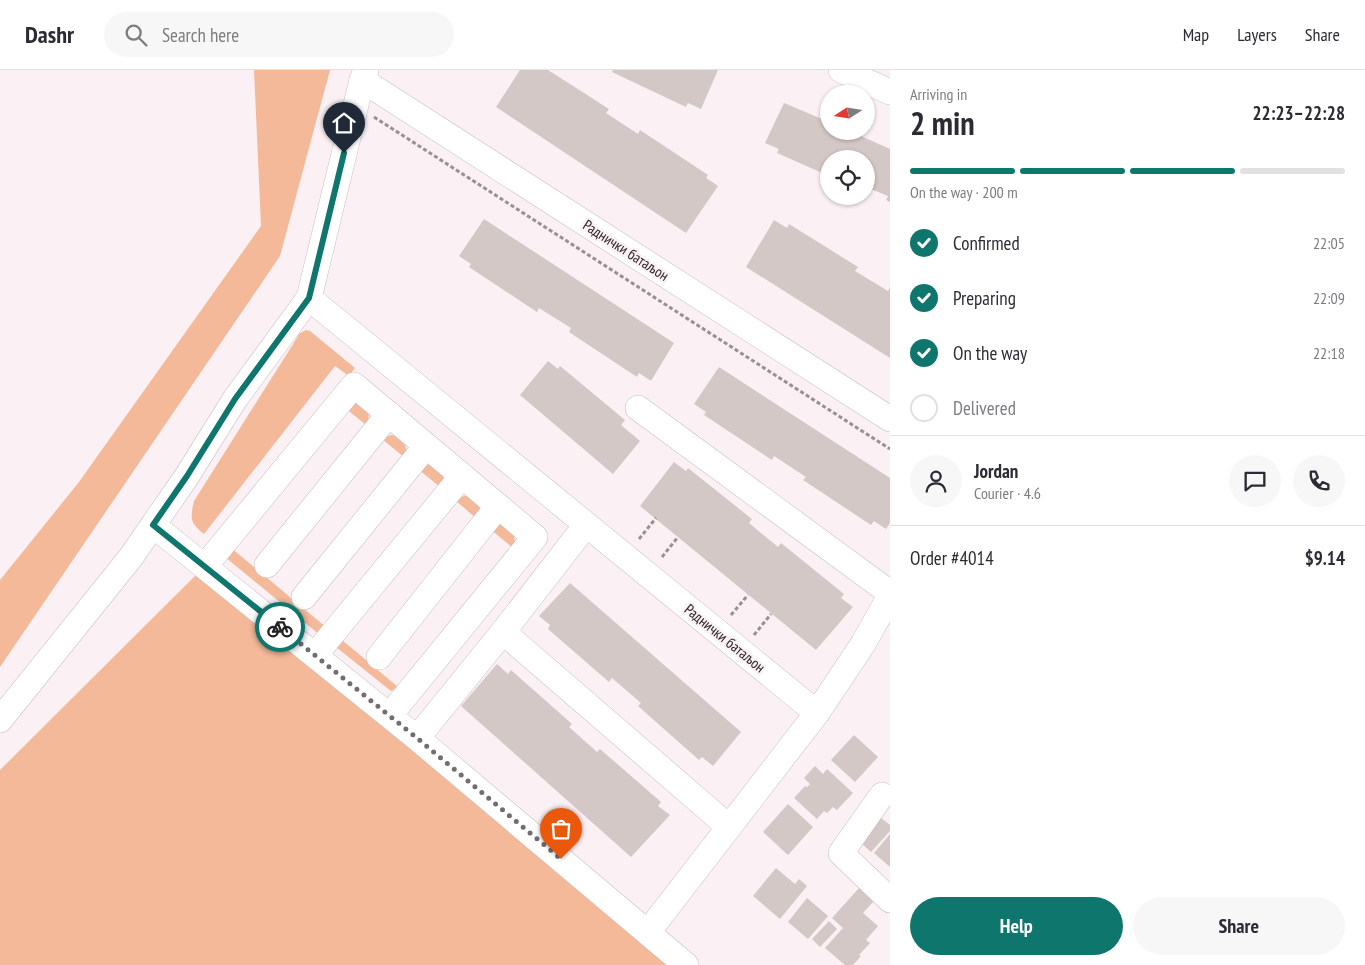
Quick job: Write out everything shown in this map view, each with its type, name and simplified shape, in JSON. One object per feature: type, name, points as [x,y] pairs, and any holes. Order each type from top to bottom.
[{"type":"street","points":[[842,70],[890,92]]},
{"type":"street","points":[[0,720],[126,564],[187,476],[235,399],[309,298],[364,75]]},
{"type":"street","name":"Раднички батаљон","points":[[364,75],[890,419]]},
{"type":"street","name":"Раднички батаљон","points":[[309,298],[817,713]]},
{"type":"street","points":[[204,566],[354,385],[535,537],[390,715]]},
{"type":"street","points":[[638,408],[890,594],[863,644],[817,713],[648,932]]},
{"type":"street","points":[[267,564],[388,414]]},
{"type":"street","points":[[304,597],[426,446]]},
{"type":"street","points":[[315,656],[462,476]]},
{"type":"street","points":[[378,657],[498,506]]},
{"type":"street","points":[[417,738],[503,632],[586,524]]},
{"type":"street","points":[[153,525],[390,715],[686,965]]},
{"type":"street","points":[[503,632],[729,827]]},
{"type":"street","points":[[882,795],[841,853],[890,900]]},
{"type":"path","points":[[369,113],[890,449]]},
{"type":"path","points":[[636,544],[656,518]]},
{"type":"path","points":[[658,562],[678,537]]},
{"type":"path","points":[[728,620],[748,595]]},
{"type":"path","points":[[750,639],[772,614]]},
{"type":"shaded area","points":[[254,70],[330,70],[280,256],[0,667],[0,580],[79,482],[261,226]]},
{"type":"shaded area","points":[[306,330],[310,331],[355,368],[349,376],[335,366],[204,534],[196,527],[192,520],[194,501],[300,333]]},
{"type":"shaded area","points":[[358,403],[369,413],[366,425],[344,407]]},
{"type":"shaded area","points":[[391,435],[399,437],[404,443],[406,453],[404,457],[382,439]]},
{"type":"shaded area","points":[[432,465],[443,475],[443,483],[440,487],[418,469]]},
{"type":"shaded area","points":[[469,496],[480,505],[477,519],[455,500]]},
{"type":"shaded area","points":[[504,525],[514,535],[515,544],[513,548],[490,529]]},
{"type":"shaded area","points":[[231,548],[327,628],[320,635],[225,557]]},
{"type":"shaded area","points":[[205,566],[686,965],[0,965],[0,770]]},
{"type":"shaded area","points":[[342,640],[398,687],[391,691],[336,647]]},
{"type":"building","points":[[520,70],[548,70],[609,109],[606,113],[638,134],[640,130],[708,175],[706,178],[718,186],[686,233],[496,107]]},
{"type":"building","points":[[613,70],[718,70],[701,109],[688,103],[686,107],[612,72]]},
{"type":"building","points":[[784,103],[820,118],[820,140],[870,140],[890,149],[890,202],[886,200],[888,196],[875,191],[875,150],[820,150],[820,172],[777,153],[779,149],[765,143]]},
{"type":"building","points":[[484,219],[674,343],[651,381],[639,373],[637,377],[569,332],[571,328],[539,308],[537,312],[469,267],[471,264],[459,256]]},
{"type":"building","points":[[774,220],[787,228],[789,224],[858,267],[855,271],[888,291],[890,287],[890,358],[746,267]]},
{"type":"building","points":[[548,361],[558,369],[560,366],[625,420],[621,425],[640,441],[613,474],[520,395]]},
{"type":"building","points":[[719,367],[890,478],[890,523],[886,529],[874,521],[871,525],[803,480],[806,477],[774,456],[772,460],[704,415],[706,412],[694,404]]},
{"type":"building","points":[[674,462],[686,471],[688,468],[752,519],[749,523],[778,547],[781,543],[844,594],[841,598],[853,607],[816,650],[640,506]]},
{"type":"building","points":[[570,583],[741,732],[713,766],[702,757],[699,760],[638,706],[641,703],[612,678],[609,682],[548,629],[550,625],[539,616]]},
{"type":"building","points":[[497,664],[508,674],[511,670],[572,724],[569,727],[597,752],[600,749],[661,802],[658,806],[670,815],[631,857],[461,706]]},
{"type":"building","points":[[854,735],[878,757],[855,782],[831,760]]},
{"type":"building","points":[[815,766],[823,774],[827,769],[853,793],[837,810],[833,807],[827,813],[824,811],[817,819],[794,798],[805,786],[807,787],[810,784],[804,778]]},
{"type":"building","points":[[788,804],[813,827],[788,855],[763,832]]},
{"type":"building","points":[[881,818],[890,825],[890,831],[871,852],[860,842]]},
{"type":"building","points":[[890,834],[890,867],[874,853]]},
{"type":"building","points":[[776,868],[795,884],[799,879],[807,886],[780,919],[753,896]]},
{"type":"building","points":[[859,888],[874,901],[863,913],[878,926],[866,940],[870,943],[859,955],[861,956],[853,965],[845,965],[825,948],[843,928],[832,918]]},
{"type":"building","points":[[807,898],[828,916],[808,939],[788,922]]},
{"type":"building","points":[[829,921],[837,929],[820,947],[812,939]]},
{"type":"way so far","points":[[280,627],[417,738],[561,859]]},
{"type":"route","points":[[280,627],[153,525],[187,476],[235,399],[309,298],[344,153]]}]
